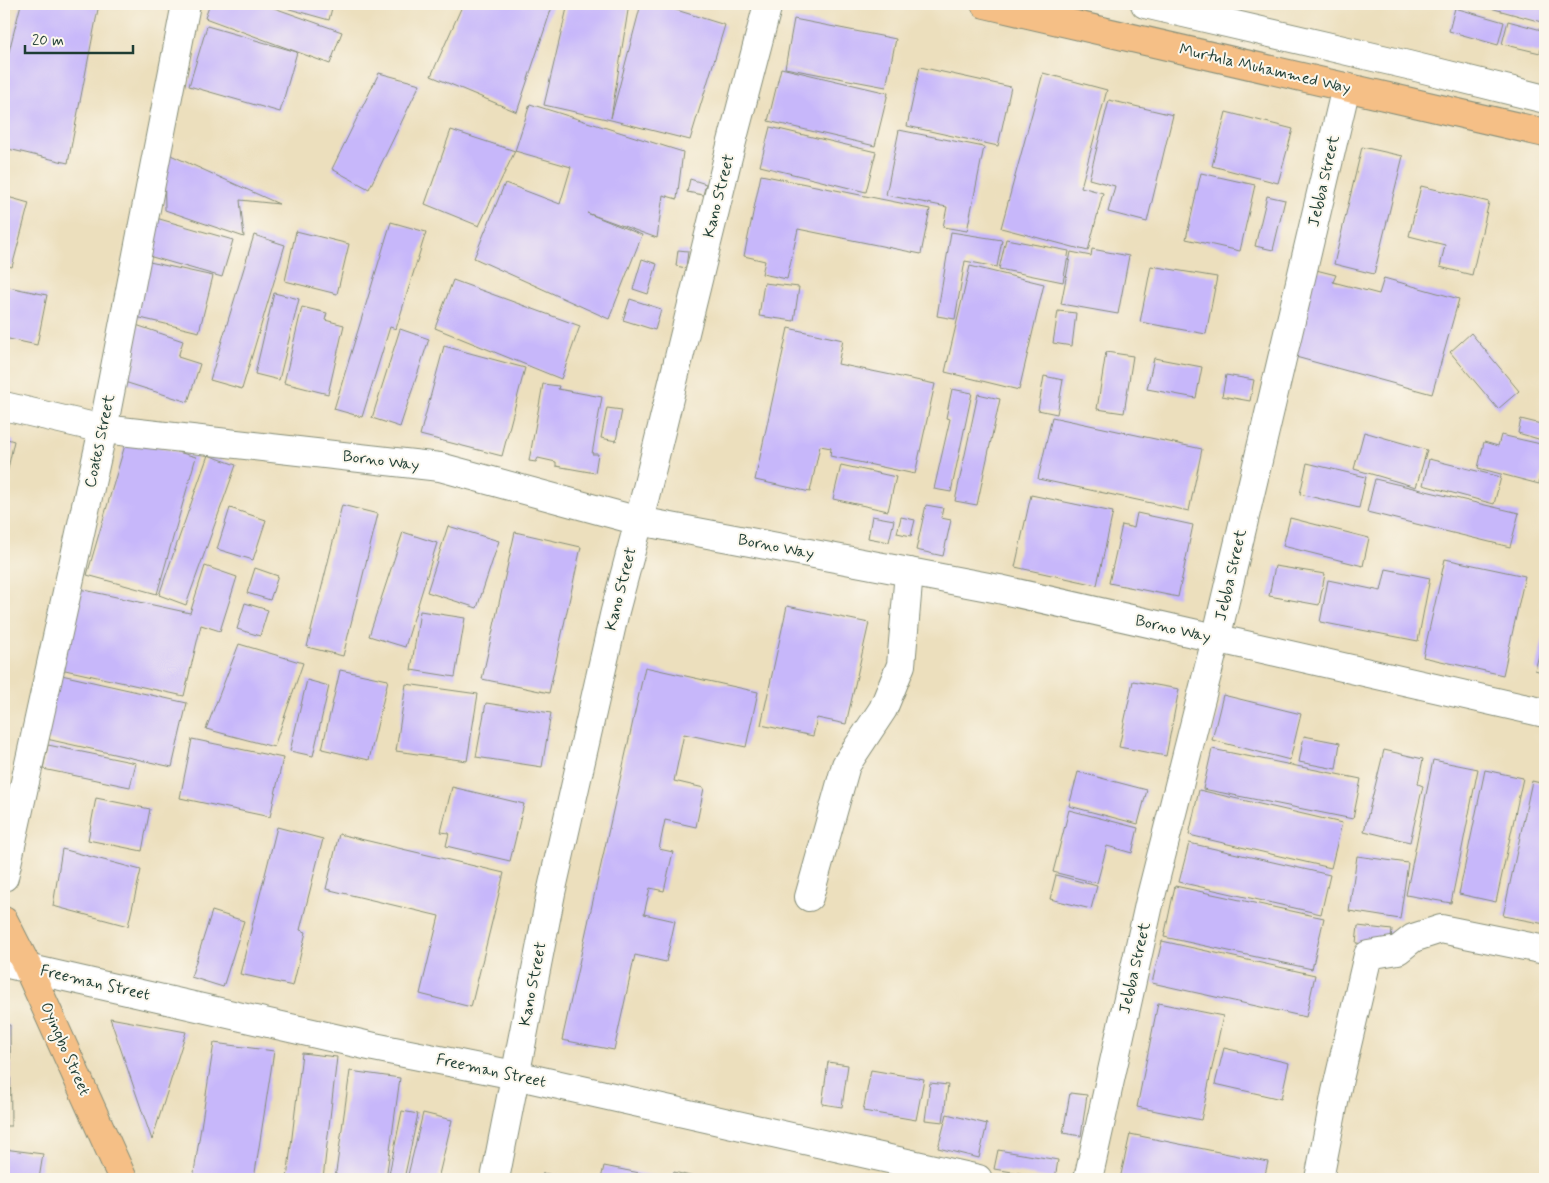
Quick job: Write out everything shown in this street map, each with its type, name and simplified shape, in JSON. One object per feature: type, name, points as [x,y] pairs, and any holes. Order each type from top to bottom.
[{"type":"highway","name":"Murtula Muhammed Way","points":[[985,4],[1545,133]]},
{"type":"highway","name":"Oyingbo Street","points":[[4,921],[16,966],[123,1179]]},
{"type":"street","name":"Coates Street","points":[[4,877],[103,428],[186,4]]},
{"type":"street","name":"Kano Street","points":[[495,1179],[554,883],[615,612],[768,4]]},
{"type":"street","points":[[1145,4],[1545,99]]},
{"type":"street","name":"Jebba Street","points":[[1088,1179],[1150,900],[1216,639],[1346,87]]},
{"type":"street","name":"Borno Way","points":[[4,406],[103,428],[440,467],[639,520],[999,589],[1545,713]]},
{"type":"street","points":[[809,897],[846,764],[883,709],[901,665],[909,572]]},
{"type":"street","points":[[1319,1179],[1336,1092],[1368,956],[1398,950],[1413,938],[1441,930],[1545,950]]},
{"type":"street","name":"Freeman Street","points":[[16,966],[374,1047],[516,1075],[978,1179]]},
{"type":"building","points":[[21,4],[99,4],[68,163],[4,148],[4,71]]},
{"type":"building","points":[[210,4],[263,4],[342,32],[330,64],[205,18]]},
{"type":"building","points":[[287,4],[333,4],[329,20],[286,8]]},
{"type":"building","points":[[463,4],[553,4],[517,112],[431,76]]},
{"type":"building","points":[[568,4],[629,4],[611,118],[641,4],[657,4],[725,25],[690,140],[544,105]]},
{"type":"building","points":[[1476,4],[1545,4],[1545,23]]},
{"type":"building","points":[[1455,8],[1504,22],[1498,45],[1449,31]]},
{"type":"building","points":[[794,19],[896,39],[886,87],[785,68]]},
{"type":"building","points":[[1508,21],[1545,31],[1540,53],[1502,44]]},
{"type":"building","points":[[207,26],[297,52],[280,112],[189,86]]},
{"type":"building","points":[[920,67],[1011,87],[998,146],[907,126]]},
{"type":"building","points":[[781,68],[888,93],[875,146],[768,121]]},
{"type":"building","points":[[379,73],[420,84],[369,189],[332,169]]},
{"type":"building","points":[[1043,73],[1107,90],[1081,187],[1103,193],[1088,251],[1001,228]]},
{"type":"building","points":[[1109,100],[1173,115],[1147,222],[1108,212],[1115,186],[1089,179]]},
{"type":"building","points":[[530,104],[683,152],[677,199],[663,195],[657,238],[587,213],[642,235],[609,319],[474,258],[505,183],[560,204],[571,167],[515,151]]},
{"type":"building","points":[[1226,112],[1293,129],[1278,183],[1212,166]]},
{"type":"building","points":[[770,127],[876,152],[866,192],[760,166]]},
{"type":"building","points":[[451,130],[515,151],[479,226],[425,204]]},
{"type":"building","points":[[899,130],[984,147],[967,231],[943,227],[947,207],[886,195]]},
{"type":"building","points":[[1362,147],[1403,156],[1374,274],[1334,264]]},
{"type":"building","points":[[164,152],[279,204],[240,200],[244,237],[165,210]]},
{"type":"building","points":[[1201,173],[1255,185],[1240,251],[1186,239]]},
{"type":"building","points":[[761,175],[930,209],[921,254],[798,229],[787,279],[762,274],[765,261],[744,256]]},
{"type":"building","points":[[690,179],[706,184],[703,195],[687,192]]},
{"type":"building","points":[[1421,186],[1489,202],[1472,275],[1440,267],[1445,245],[1409,236]]},
{"type":"building","points":[[4,196],[29,203],[12,267],[4,265]]},
{"type":"building","points":[[1267,196],[1285,200],[1273,250],[1255,246]]},
{"type":"building","points":[[156,218],[233,240],[222,277],[145,255]]},
{"type":"building","points":[[391,222],[426,232],[396,329],[390,327],[362,417],[334,409]]},
{"type":"building","points":[[296,231],[349,244],[337,294],[285,281]]},
{"type":"building","points":[[951,232],[1002,240],[997,267],[965,261],[955,319],[937,316]]},
{"type":"building","points":[[254,235],[285,245],[242,389],[210,380]]},
{"type":"building","points":[[1006,239],[1069,251],[1063,282],[999,269]]},
{"type":"building","points":[[1092,249],[1129,256],[1118,314],[1061,304],[1071,252],[1091,256]]},
{"type":"building","points":[[678,250],[688,251],[686,268],[676,266]]},
{"type":"building","points":[[642,259],[657,264],[648,294],[633,289]]},
{"type":"building","points":[[145,261],[213,276],[199,332],[132,316]]},
{"type":"building","points":[[970,266],[1044,284],[1019,390],[945,372]]},
{"type":"building","points":[[1151,266],[1217,277],[1206,334],[1140,322]]},
{"type":"building","points":[[1316,270],[1336,275],[1333,282],[1379,294],[1384,278],[1459,299],[1432,394],[1292,356]]},
{"type":"building","points":[[453,280],[580,326],[561,379],[435,328]]},
{"type":"building","points":[[764,283],[799,287],[794,321],[759,316]]},
{"type":"building","points":[[4,286],[47,295],[37,345],[4,338]]},
{"type":"building","points":[[274,293],[299,299],[279,380],[255,374]]},
{"type":"building","points":[[630,299],[661,309],[655,330],[623,320]]},
{"type":"building","points":[[302,307],[327,313],[325,320],[344,325],[328,394],[284,383]]},
{"type":"building","points":[[1058,311],[1076,313],[1072,346],[1053,343]]},
{"type":"building","points":[[136,325],[183,341],[178,357],[200,364],[188,402],[118,380]]},
{"type":"building","points":[[788,328],[843,340],[838,364],[935,384],[915,474],[830,456],[831,448],[820,446],[810,492],[755,480]]},
{"type":"building","points":[[400,329],[429,339],[400,427],[372,418]]},
{"type":"building","points":[[1471,333],[1519,391],[1498,409],[1450,352]]},
{"type":"building","points":[[444,346],[525,368],[502,456],[420,435]]},
{"type":"building","points":[[1106,352],[1133,356],[1124,413],[1097,409]]},
{"type":"building","points":[[1154,358],[1202,367],[1196,398],[1147,389]]},
{"type":"building","points":[[1226,375],[1254,380],[1250,401],[1222,396]]},
{"type":"building","points":[[1044,376],[1063,380],[1057,414],[1038,410]]},
{"type":"building","points":[[543,384],[559,386],[558,389],[602,397],[592,454],[598,454],[595,473],[556,466],[556,462],[538,458],[536,462],[529,461]]},
{"type":"building","points":[[952,389],[972,393],[951,492],[934,489],[950,419],[946,418]]},
{"type":"building","points":[[978,394],[1000,399],[977,505],[955,501]]},
{"type":"building","points":[[607,408],[622,410],[616,441],[601,438]]},
{"type":"building","points":[[1052,417],[1202,449],[1189,511],[1038,479]]},
{"type":"building","points":[[1521,419],[1545,425],[1545,441],[1518,433]]},
{"type":"building","points":[[1364,432],[1427,450],[1416,487],[1354,469]]},
{"type":"building","points":[[1501,435],[1545,445],[1545,459],[1539,484],[1478,468],[1484,442],[1498,446]]},
{"type":"building","points":[[4,438],[14,441],[5,482],[4,482]]},
{"type":"building","points":[[127,438],[196,457],[157,594],[87,575]]},
{"type":"building","points":[[208,455],[236,465],[186,605],[159,595]]},
{"type":"building","points":[[1429,459],[1501,477],[1494,504],[1423,485]]},
{"type":"building","points":[[1307,463],[1366,477],[1359,508],[1300,494]]},
{"type":"building","points":[[841,465],[896,477],[888,511],[833,499]]},
{"type":"building","points":[[1375,479],[1519,513],[1510,547],[1367,512]]},
{"type":"building","points":[[1031,495],[1113,512],[1097,585],[1015,567]]},
{"type":"building","points":[[342,505],[378,514],[343,656],[307,647]]},
{"type":"building","points":[[926,505],[943,508],[941,518],[951,520],[943,556],[916,550]]},
{"type":"building","points":[[230,508],[266,520],[253,560],[217,549]]},
{"type":"building","points":[[1137,513],[1193,525],[1178,597],[1109,583],[1122,525],[1134,528]]},
{"type":"building","points":[[872,516],[894,520],[889,542],[868,538]]},
{"type":"building","points":[[901,517],[915,520],[911,536],[897,533]]},
{"type":"building","points":[[1290,518],[1369,538],[1363,566],[1283,546]]},
{"type":"building","points":[[448,526],[499,541],[477,608],[427,592]]},
{"type":"building","points":[[403,532],[437,543],[405,647],[369,636]]},
{"type":"building","points":[[515,532],[581,547],[549,693],[482,679]]},
{"type":"building","points":[[1445,559],[1525,576],[1503,675],[1423,657]]},
{"type":"building","points":[[205,566],[237,577],[220,631],[201,625],[184,696],[56,668],[75,588],[190,613]]},
{"type":"building","points":[[1275,566],[1325,574],[1319,605],[1269,596]]},
{"type":"building","points":[[255,568],[278,576],[270,600],[247,593]]},
{"type":"building","points":[[1386,569],[1430,578],[1418,641],[1320,622],[1328,580],[1381,591]]},
{"type":"building","points":[[245,603],[268,610],[260,636],[237,629]]},
{"type":"building","points":[[787,606],[869,623],[846,724],[817,718],[813,736],[761,725]]},
{"type":"building","points":[[420,611],[465,618],[455,677],[411,670]]},
{"type":"building","points":[[1545,632],[1545,673],[1535,670]]},
{"type":"building","points":[[239,644],[303,663],[274,747],[206,729]]},
{"type":"building","points":[[645,667],[758,692],[746,747],[684,734],[674,781],[704,788],[696,827],[665,820],[659,849],[673,852],[664,891],[650,888],[644,914],[675,921],[666,962],[635,955],[614,1050],[562,1040]]},
{"type":"building","points":[[340,670],[388,680],[369,760],[322,749]]},
{"type":"building","points":[[57,674],[187,703],[172,767],[42,738]]},
{"type":"building","points":[[307,680],[329,686],[313,756],[290,751]]},
{"type":"building","points":[[1133,681],[1179,689],[1166,756],[1119,747]]},
{"type":"building","points":[[406,684],[478,694],[467,761],[396,751]]},
{"type":"building","points":[[1223,695],[1301,714],[1290,760],[1212,740]]},
{"type":"building","points":[[486,703],[551,713],[542,767],[476,757]]},
{"type":"building","points":[[1304,736],[1340,743],[1336,769],[1299,762]]},
{"type":"building","points":[[192,739],[283,758],[270,817],[180,798]]},
{"type":"building","points":[[48,745],[136,763],[130,787],[43,769]]},
{"type":"building","points":[[1212,749],[1361,779],[1353,819],[1203,789]]},
{"type":"building","points":[[1384,750],[1423,759],[1418,784],[1423,786],[1410,842],[1364,831]]},
{"type":"building","points":[[1433,760],[1478,769],[1451,903],[1406,895]]},
{"type":"building","points":[[1485,770],[1523,778],[1496,902],[1459,894]]},
{"type":"building","points":[[1078,772],[1147,790],[1138,824],[1069,806]]},
{"type":"building","points":[[1532,781],[1545,784],[1545,924],[1503,916]]},
{"type":"building","points":[[452,787],[524,804],[510,861],[446,846],[449,833],[441,832]]},
{"type":"building","points":[[1199,790],[1342,823],[1331,868],[1189,835]]},
{"type":"building","points":[[96,798],[150,809],[142,851],[88,840]]},
{"type":"building","points":[[1069,810],[1138,828],[1132,853],[1107,846],[1097,883],[1053,872]]},
{"type":"building","points":[[277,827],[323,839],[300,930],[306,932],[293,986],[240,974]]},
{"type":"building","points":[[339,834],[504,873],[471,1007],[420,994],[439,916],[326,889]]},
{"type":"building","points":[[1189,843],[1330,875],[1321,914],[1179,882]]},
{"type":"building","points":[[62,849],[141,870],[128,926],[53,906]]},
{"type":"building","points":[[1357,856],[1408,863],[1400,919],[1349,911]]},
{"type":"building","points":[[1056,875],[1097,886],[1091,909],[1050,899]]},
{"type":"building","points":[[1175,886],[1324,918],[1312,969],[1164,937]]},
{"type":"building","points":[[212,911],[244,921],[223,987],[191,977]]},
{"type":"building","points":[[1358,926],[1392,930],[1390,947],[1356,943]]},
{"type":"building","points":[[1162,941],[1315,975],[1306,1017],[1152,983]]},
{"type":"building","points":[[1158,1003],[1223,1016],[1201,1120],[1137,1107]]},
{"type":"building","points":[[110,1018],[186,1032],[152,1140]]},
{"type":"building","points":[[4,1025],[10,1025],[11,1126],[4,1126]]},
{"type":"building","points":[[214,1043],[274,1051],[254,1179],[193,1179]]},
{"type":"building","points":[[1224,1048],[1289,1063],[1281,1099],[1215,1084]]},
{"type":"building","points":[[302,1053],[337,1057],[323,1179],[287,1179]]},
{"type":"building","points":[[828,1062],[848,1065],[842,1107],[822,1104]]},
{"type":"building","points":[[871,1070],[924,1079],[916,1120],[863,1111]]},
{"type":"building","points":[[350,1071],[400,1078],[386,1179],[335,1179]]},
{"type":"building","points":[[930,1083],[948,1085],[943,1122],[925,1120]]},
{"type":"building","points":[[1070,1093],[1087,1095],[1081,1136],[1063,1133]]},
{"type":"building","points":[[402,1111],[418,1114],[404,1179],[388,1179]]},
{"type":"building","points":[[423,1113],[452,1120],[438,1179],[407,1179]]},
{"type":"building","points":[[947,1114],[987,1124],[979,1158],[938,1148]]},
{"type":"building","points":[[1130,1134],[1268,1162],[1264,1179],[1120,1179]]},
{"type":"building","points":[[4,1149],[43,1154],[39,1179],[4,1179]]},
{"type":"building","points":[[998,1150],[1058,1160],[1055,1179],[994,1169]]},
{"type":"building","points":[[604,1166],[660,1177],[659,1179],[601,1179]]},
{"type":"building","points":[[674,1172],[702,1179],[672,1179]]},
{"type":"building","points":[[543,1173],[567,1178],[567,1179],[542,1179]]}]
